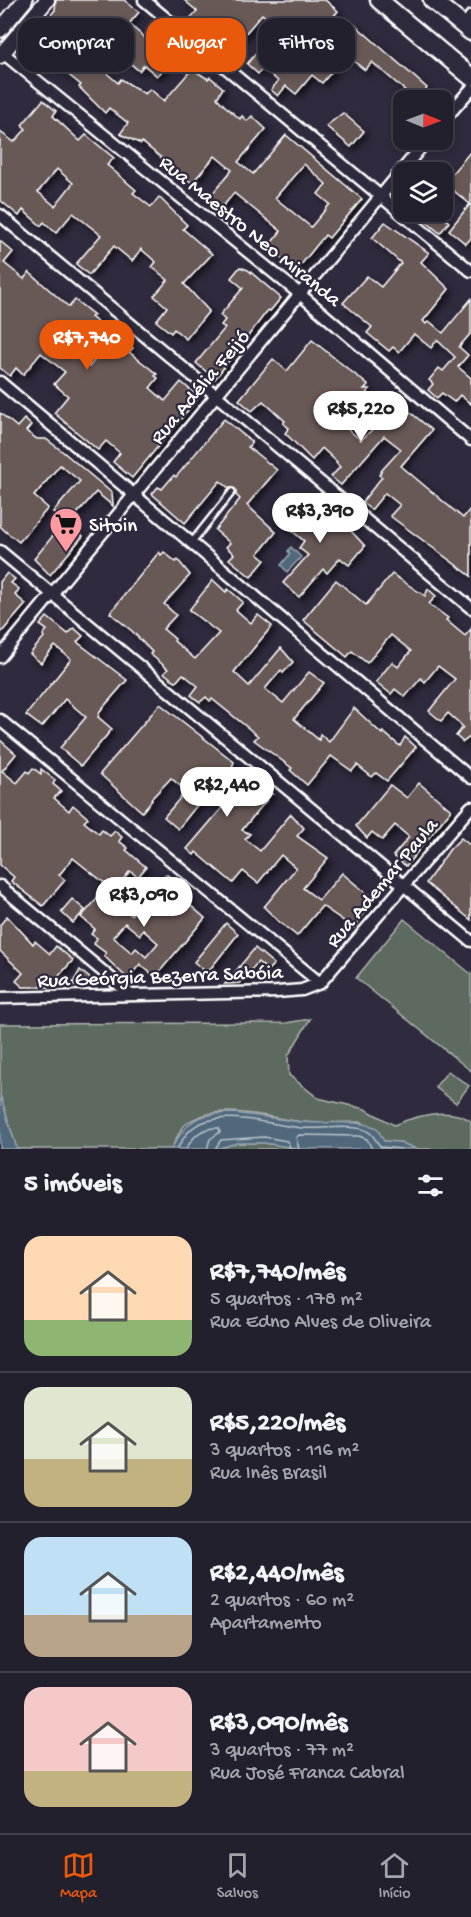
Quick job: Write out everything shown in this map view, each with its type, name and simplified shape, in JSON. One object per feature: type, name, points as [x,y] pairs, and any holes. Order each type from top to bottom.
[{"type":"main road","points":[[379,0],[471,77]]},
{"type":"main road","points":[[432,0],[469,24]]},
{"type":"street","points":[[0,30],[25,0]]},
{"type":"street","points":[[2,54],[47,0]]},
{"type":"street","points":[[144,0],[471,271]]},
{"type":"street","name":"Rua Maestro Neo Miranda","points":[[2,54],[301,295],[471,440]]},
{"type":"street","points":[[453,109],[471,88]]},
{"type":"street","name":"Rua Adélia Feijó","points":[[0,657],[419,150]]},
{"type":"street","points":[[0,215],[471,608]]},
{"type":"street","points":[[0,382],[471,778]]},
{"type":"street","points":[[0,551],[471,941]]},
{"type":"street","points":[[0,720],[320,983]]},
{"type":"street","name":"Rua Ademar Paula","points":[[320,983],[471,807]]},
{"type":"street","points":[[0,886],[130,994]]},
{"type":"street","name":"Rua Geórgia Bezerra Sabóia","points":[[0,998],[277,992],[302,990],[320,983]]},
{"type":"lane","points":[[192,542],[232,492]]},
{"type":"green space","points":[[404,919],[471,974],[471,1071],[356,978]]},
{"type":"green space","points":[[310,1019],[288,1056],[289,1075],[318,1098],[365,1109],[394,1125],[412,1118],[433,1114],[462,1116],[471,1121],[471,1149],[416,1149],[399,1142],[383,1141],[362,1122],[309,1123],[226,1112],[211,1113],[185,1125],[171,1149],[17,1149],[0,1095],[0,1024],[286,1023]]},
{"type":"green space","points":[[448,1071],[469,1086],[456,1103],[435,1087]]},
{"type":"green space","points":[[237,1143],[264,1143],[301,1149],[216,1149]]},
{"type":"water","points":[[291,547],[301,557],[287,572],[281,565],[290,554],[288,551]]},
{"type":"water","points":[[0,1095],[17,1149],[0,1149]]},
{"type":"water","points":[[231,1113],[312,1123],[358,1123],[377,1128],[384,1141],[399,1142],[416,1149],[301,1149],[264,1143],[237,1143],[216,1149],[171,1149],[183,1131],[195,1120],[210,1115]]},
{"type":"building","points":[[56,0],[124,0],[139,12],[134,18],[48,18],[55,10]]},
{"type":"building","points":[[184,0],[325,0],[338,11],[332,18],[267,18],[262,14],[246,33],[246,18],[191,18],[197,11]]},
{"type":"building","points":[[355,25],[427,88],[425,90],[404,90],[372,62],[365,70],[355,62]]},
{"type":"building","points":[[134,28],[146,39],[146,67],[144,65],[139,71],[134,67]]},
{"type":"building","points":[[258,50],[260,72],[258,74],[247,64]]},
{"type":"building","points":[[65,72],[105,72],[118,83],[121,79],[145,94],[150,89],[164,101],[189,72],[197,72],[208,79],[210,77],[223,88],[217,98],[225,106],[240,119],[242,116],[247,121],[252,116],[266,129],[238,162],[253,174],[286,135],[362,199],[329,238],[325,235],[296,271],[268,247],[281,231],[234,193],[220,210],[207,200],[232,170],[215,156],[192,183],[142,142],[141,144],[120,134],[128,123],[109,108],[105,113],[79,87],[81,85]],"holes":[[[304,164],[326,184],[318,194],[330,204],[311,227],[275,198]]]},
{"type":"building","points":[[268,72],[331,72],[322,83],[312,75],[296,94],[286,86],[278,96],[271,90],[278,81]]},
{"type":"building","points":[[43,100],[56,111],[53,116],[80,141],[86,135],[114,158],[107,165],[136,190],[133,193],[151,207],[159,197],[187,225],[183,229],[212,254],[184,284],[209,311],[186,339],[174,329],[171,333],[156,321],[167,307],[154,296],[168,280],[152,267],[156,262],[141,249],[132,261],[114,246],[89,275],[76,264],[101,235],[73,213],[56,233],[44,222],[41,226],[23,210],[19,216],[0,200],[0,132],[14,142],[26,129],[22,125]],"holes":[[[57,169],[73,183],[55,206],[38,192]]]},
{"type":"building","points":[[343,113],[364,131],[351,147],[326,126]]},
{"type":"building","points":[[471,151],[471,238],[466,244],[449,230],[470,204],[453,190],[453,172]]},
{"type":"building","points":[[385,222],[429,253],[421,262],[449,289],[423,321],[426,324],[429,321],[443,333],[471,299],[471,333],[459,347],[468,355],[458,367],[471,378],[471,404],[460,395],[454,402],[442,393],[437,398],[428,390],[433,384],[429,380],[439,368],[443,371],[455,357],[437,340],[431,348],[414,334],[399,352],[393,347],[389,351],[367,333],[372,327],[343,303],[367,276],[381,287],[401,263],[372,238]]},
{"type":"building","points":[[426,222],[449,222],[440,233]]},
{"type":"building","points":[[0,241],[13,252],[4,263],[24,279],[29,272],[69,307],[75,300],[94,315],[91,317],[98,323],[73,353],[89,367],[116,334],[133,348],[129,352],[157,374],[155,376],[158,378],[150,388],[165,401],[181,382],[199,397],[132,478],[113,462],[120,453],[106,441],[98,450],[54,413],[68,396],[54,384],[65,372],[41,353],[23,375],[16,368],[10,376],[0,368]]},
{"type":"building","points":[[240,267],[248,270],[281,298],[270,311],[268,310],[215,379],[196,363],[225,328],[221,325],[225,320],[220,315],[243,288],[231,278]]},
{"type":"building","points":[[312,340],[368,385],[364,389],[370,389],[340,423],[361,440],[377,425],[373,417],[394,392],[409,404],[405,408],[432,430],[401,466],[463,518],[471,508],[471,576],[390,516],[400,505],[385,493],[371,510],[362,502],[382,477],[379,475],[382,470],[401,449],[384,436],[341,485],[331,477],[340,467],[322,448],[312,460],[285,433],[289,428],[283,423],[285,421],[263,401],[252,411],[239,400],[273,359],[287,371]]},
{"type":"building","points":[[0,413],[17,427],[24,419],[31,425],[26,431],[37,439],[46,439],[112,493],[113,506],[96,492],[68,524],[83,536],[50,575],[34,559],[65,521],[53,512],[80,481],[60,465],[34,496],[48,508],[19,542],[5,531],[0,526]]},
{"type":"building","points":[[224,419],[252,442],[248,447],[277,470],[247,505],[276,532],[258,554],[265,560],[251,577],[229,559],[234,554],[226,547],[230,543],[215,530],[240,499],[235,489],[229,488],[220,481],[185,523],[152,494],[158,487],[162,489],[174,475],[176,477]]},
{"type":"building","points":[[309,496],[351,531],[365,546],[349,565],[340,558],[327,573],[323,569],[299,597],[283,583],[308,555],[299,548],[304,541],[285,525]]},
{"type":"building","points":[[159,552],[161,555],[164,552],[176,562],[178,560],[190,575],[164,604],[176,615],[163,629],[175,639],[174,641],[195,659],[219,633],[189,610],[213,580],[226,592],[228,589],[243,602],[236,610],[251,623],[258,615],[272,626],[234,672],[249,686],[281,648],[293,662],[283,673],[281,670],[265,689],[283,703],[309,672],[324,683],[294,719],[319,740],[320,734],[329,742],[354,708],[382,734],[383,732],[400,746],[405,737],[416,747],[387,781],[376,773],[372,777],[357,765],[352,771],[331,756],[307,785],[290,770],[292,768],[254,740],[258,736],[212,699],[210,701],[206,697],[200,702],[191,695],[198,686],[183,674],[176,682],[164,673],[168,669],[150,654],[152,652],[132,631],[110,613]]},
{"type":"building","points":[[7,573],[15,579],[11,583],[19,589],[15,595],[26,604],[0,634],[0,582]]},
{"type":"building","points":[[392,574],[425,596],[428,589],[436,596],[429,604],[448,618],[446,620],[465,636],[471,629],[471,736],[463,742],[456,736],[463,727],[457,721],[448,713],[441,721],[429,711],[455,679],[438,666],[425,682],[421,678],[405,697],[395,689],[391,694],[376,682],[392,662],[398,667],[411,651],[391,635],[367,663],[352,651],[347,657],[303,620],[336,580],[366,605]]},
{"type":"building","points":[[47,617],[68,634],[74,628],[83,636],[77,642],[127,680],[100,711],[98,717],[112,729],[81,766],[60,748],[86,717],[65,699],[42,727],[26,715],[71,659],[55,646],[41,663],[30,654],[44,637],[47,630],[40,625]]},
{"type":"building","points":[[160,704],[234,762],[232,767],[248,779],[252,777],[272,794],[267,794],[270,796],[242,830],[250,834],[245,839],[260,851],[291,814],[304,828],[297,836],[328,858],[303,888],[319,900],[342,873],[374,900],[354,928],[322,906],[297,936],[264,907],[296,868],[281,855],[258,883],[243,871],[233,883],[196,852],[194,855],[187,849],[222,808],[206,794],[178,829],[164,817],[186,791],[171,778],[142,812],[100,774]]},
{"type":"building","points":[[0,740],[16,754],[2,771],[17,783],[27,771],[29,773],[33,768],[41,774],[41,769],[55,780],[53,784],[61,791],[54,798],[69,811],[73,805],[88,818],[84,822],[99,834],[102,830],[110,836],[115,831],[122,837],[119,841],[128,848],[126,850],[146,867],[138,877],[130,871],[110,895],[103,889],[107,885],[73,858],[59,875],[65,880],[43,906],[11,881],[14,877],[0,865]]},
{"type":"building","points":[[419,783],[451,810],[406,866],[393,856],[409,837],[395,825],[382,840],[372,832],[367,838],[356,826],[390,785],[407,798]]},
{"type":"building","points":[[461,838],[471,846],[471,920],[426,883],[450,849]]},
{"type":"building","points":[[166,874],[181,886],[178,890],[205,918],[155,977],[140,964],[128,979],[104,956],[106,953],[94,944],[97,938],[91,934],[95,929],[81,917],[104,891],[131,915]],"holes":[[[125,923],[140,935],[143,930],[158,943],[146,957],[136,948],[132,953],[113,937]]]},
{"type":"building","points":[[72,899],[85,910],[73,923],[61,912]]},
{"type":"building","points":[[7,916],[33,944],[35,941],[50,954],[56,946],[73,960],[49,987],[23,987],[16,981],[23,973],[0,951],[0,925]]},
{"type":"building","points":[[226,923],[238,934],[207,973],[194,962]]},
{"type":"building","points":[[255,948],[274,964],[268,970],[258,962],[240,983],[225,984]]},
{"type":"building","points":[[80,970],[98,985],[72,985]]},
{"type":"place","name":"Sitoin","points":[[66,553]]}]
